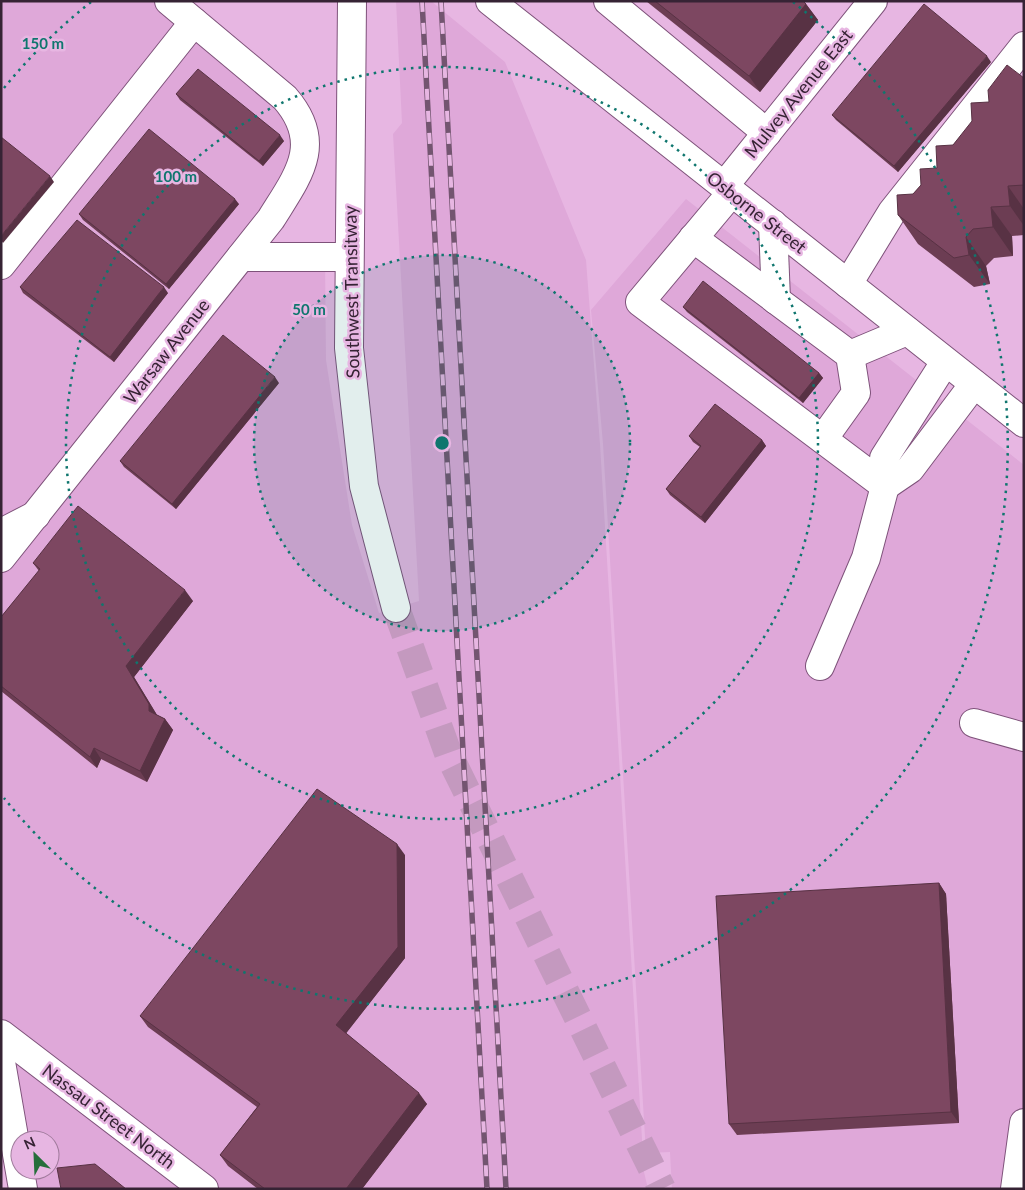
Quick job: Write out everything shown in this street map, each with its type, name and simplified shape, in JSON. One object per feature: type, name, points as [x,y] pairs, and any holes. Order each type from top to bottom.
[{"type":"street","points":[[1,265],[194,22],[169,1]]},
{"type":"street","name":"Southwest Transitway","points":[[352,1],[348,257],[349,348],[364,486],[396,608]]},
{"type":"street","name":"Osborne Street","points":[[490,1],[1024,423]]},
{"type":"street","points":[[608,1],[767,133]]},
{"type":"street","name":"Mulvey Avenue East","points":[[823,439],[640,302],[694,238],[767,133],[869,3]]},
{"type":"street","name":"Warsaw Avenue","points":[[1,558],[271,219],[300,173],[306,154],[304,132],[296,112],[285,98],[194,22]]},
{"type":"street","points":[[848,284],[892,212],[1024,46]]},
{"type":"street","points":[[773,224],[776,300]]},
{"type":"street","points":[[694,238],[850,355],[856,393],[823,439],[885,486]]},
{"type":"street","points":[[241,257],[348,257]]},
{"type":"street","points":[[850,355],[907,331]]},
{"type":"street","points":[[820,666],[866,558],[885,486],[884,458],[945,362]]},
{"type":"street","points":[[885,486],[910,469],[974,384]]},
{"type":"street","points":[[1,533],[36,515]]},
{"type":"street","points":[[974,723],[1024,737]]},
{"type":"street","name":"Nassau Street North","points":[[1,1034],[204,1189]]},
{"type":"street","name":"Nassau Street North","points":[[2,1070],[37,1062]]},
{"type":"street","points":[[2,1070],[23,1189]]},
{"type":"street","points":[[1015,1189],[1024,1123]]},
{"type":"shaded area","points":[[1,1],[169,1],[304,132],[241,256],[325,257],[326,360],[352,525],[379,613],[419,601],[393,134],[402,123],[396,1],[431,1],[505,62],[586,260],[600,444],[644,1172],[648,1189],[23,1189],[21,1180],[60,1180],[60,1130],[13,1130],[1,1062]]},
{"type":"shaded area","points":[[686,199],[1024,465],[1024,1189],[672,1189],[670,1152],[646,1153],[603,444],[591,310]]},
{"type":"building","points":[[655,1],[803,1],[806,4],[749,76]]},
{"type":"building","points":[[924,4],[987,56],[894,166],[832,115]]},
{"type":"building","points":[[1007,65],[1024,78],[1024,185],[1008,186],[1010,206],[991,207],[993,227],[973,229],[966,237],[969,255],[954,258],[898,215],[897,195],[913,194],[921,185],[920,169],[937,168],[936,146],[953,145],[972,121],[971,103],[989,102],[988,90]]},
{"type":"building","points":[[198,69],[280,135],[259,161],[176,94]]},
{"type":"building","points":[[149,129],[235,199],[166,284],[79,214]]},
{"type":"building","points":[[1,137],[50,176],[1,236]]},
{"type":"building","points":[[77,220],[164,287],[110,357],[20,287]]},
{"type":"building","points":[[703,281],[819,373],[799,398],[683,307]]},
{"type":"building","points":[[223,335],[275,377],[172,504],[120,461]]},
{"type":"building","points":[[715,404],[762,440],[701,517],[666,489],[701,446],[689,436]]},
{"type":"building","points":[[78,506],[185,590],[126,666],[149,704],[149,711],[165,719],[140,771],[94,748],[90,757],[1,686],[1,617],[40,569],[33,563]]},
{"type":"building","points":[[317,789],[397,844],[398,947],[336,1025],[419,1093],[346,1189],[265,1189],[220,1155],[260,1104],[140,1016]]},
{"type":"building","points":[[939,883],[951,1112],[729,1124],[716,896]]},
{"type":"building","points":[[95,1164],[126,1189],[61,1189],[60,1168]]},
{"type":"tunnel","points":[[396,608],[448,753],[662,1189]]},
{"type":"railway","points":[[422,1],[487,1189]]},
{"type":"railway","points":[[441,1],[506,1189]]}]
